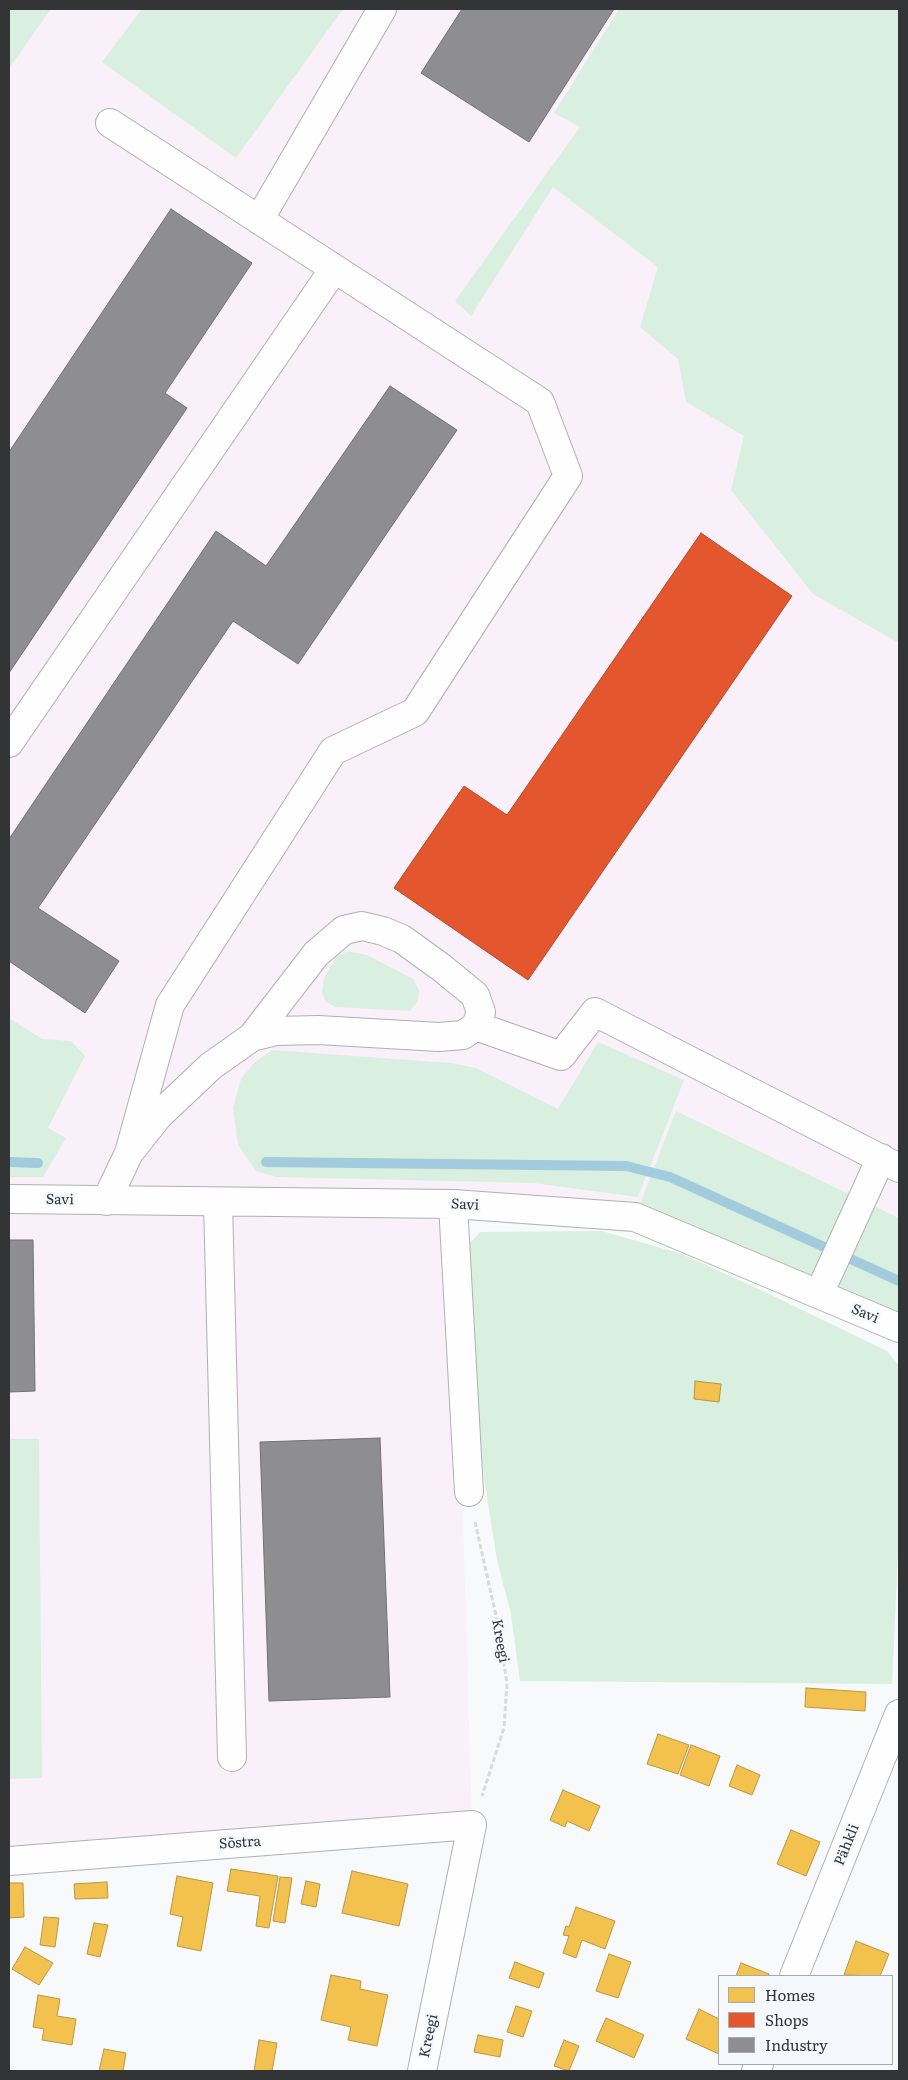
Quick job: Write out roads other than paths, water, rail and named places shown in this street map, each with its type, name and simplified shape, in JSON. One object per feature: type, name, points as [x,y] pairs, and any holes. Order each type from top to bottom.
[{"type":"street","points":[[259,220],[382,9]]},
{"type":"street","points":[[106,1201],[129,1153],[170,1005],[333,751],[415,712],[568,476],[540,402],[110,123]]},
{"type":"street","points":[[9,743],[334,269]]},
{"type":"street","points":[[129,1153],[159,1115],[211,1066],[252,1037],[316,954],[344,930],[362,926],[383,931],[402,939],[475,995],[481,1012],[476,1026],[463,1035],[439,1037],[318,1030],[276,1031],[252,1037]]},
{"type":"street","points":[[476,1026],[561,1056],[595,1012],[890,1163],[844,1240],[820,1294]]},
{"type":"street","name":"Savi","points":[[9,1199],[454,1204],[635,1217],[899,1328]]},
{"type":"street","points":[[218,1202],[232,1757]]},
{"type":"street","points":[[454,1204],[469,1492]]},
{"type":"street","name":"Pähkli","points":[[794,1975],[899,1714]]},
{"type":"street","name":"Sõstra","points":[[9,1861],[472,1825]]},
{"type":"street","name":"Kreegi","points":[[422,2071],[472,1825]]},
{"type":"waterway","points":[[9,1162],[38,1163]]},
{"type":"waterway","points":[[266,1162],[626,1166],[670,1177],[899,1281]]}]
